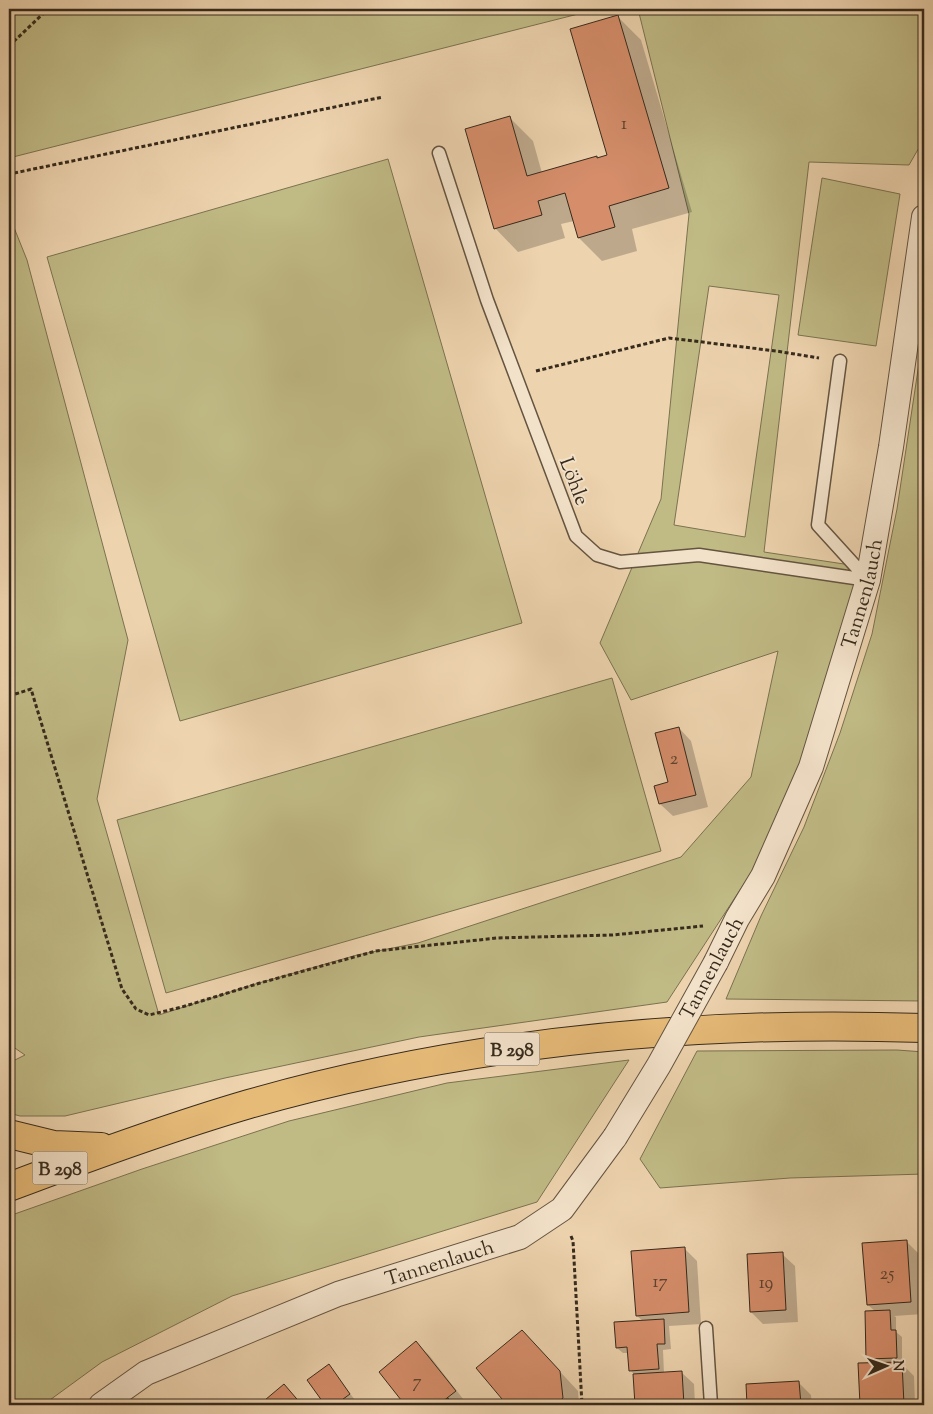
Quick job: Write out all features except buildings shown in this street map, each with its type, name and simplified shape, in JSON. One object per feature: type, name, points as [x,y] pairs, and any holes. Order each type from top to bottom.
[{"type":"main road","name":"B 298","points":[[9,1187],[110,1148],[232,1109],[308,1089],[449,1059],[511,1049],[646,1034],[860,1026],[924,1028]]},
{"type":"main road","points":[[9,1134],[54,1145],[110,1148]]},
{"type":"street","name":"Tannenlauch","points":[[102,1405],[146,1373],[338,1294],[520,1238],[562,1209],[615,1137],[659,1065],[737,920],[763,876],[811,767],[868,580],[891,447],[924,217]]},
{"type":"lane","name":"Löhle","points":[[439,153],[487,300],[576,536],[597,556],[620,562],[699,555],[868,580]]},
{"type":"lane","points":[[840,361],[818,525],[868,580]]},
{"type":"lane","points":[[706,1328],[711,1405]]},
{"type":"path","points":[[9,46],[48,9]]},
{"type":"path","points":[[9,176],[14,173],[383,97]]},
{"type":"path","points":[[516,376],[670,338],[797,355]]},
{"type":"path","points":[[9,696],[31,689],[122,989],[136,1009],[149,1015],[376,951],[497,938],[613,935],[697,928],[737,920]]},
{"type":"path","points":[[562,1209],[573,1241],[582,1405]]},
{"type":"shaded area","points":[[9,9],[598,9],[9,158]]},
{"type":"shaded area","points":[[638,9],[924,9],[924,139],[909,165],[809,162],[764,552],[864,567],[800,777],[751,873],[667,1002],[419,1037],[225,1078],[65,1116],[20,1116],[9,1113],[9,1063],[25,1055],[9,1044],[9,215],[27,260],[128,640],[97,799],[159,1015],[252,985],[357,955],[418,943],[681,857],[751,777],[778,651],[631,700],[600,643],[661,499],[689,214]],"holes":[[[709,286],[779,295],[745,537],[674,525]]]},
{"type":"shaded area","points":[[388,159],[522,623],[180,721],[47,257]]},
{"type":"shaded area","points":[[822,178],[900,194],[876,346],[798,335]]},
{"type":"shaded area","points":[[924,330],[924,1001],[726,999],[761,916],[804,827],[840,733],[872,634],[897,509]]},
{"type":"shaded area","points":[[612,678],[661,851],[166,993],[117,820]]},
{"type":"shaded area","points":[[897,1050],[924,1052],[924,1174],[790,1178],[660,1188],[640,1159],[697,1051]]},
{"type":"shaded area","points":[[629,1060],[537,1202],[232,1296],[102,1362],[43,1405],[9,1405],[9,1216],[142,1169],[289,1121],[447,1083]]}]
